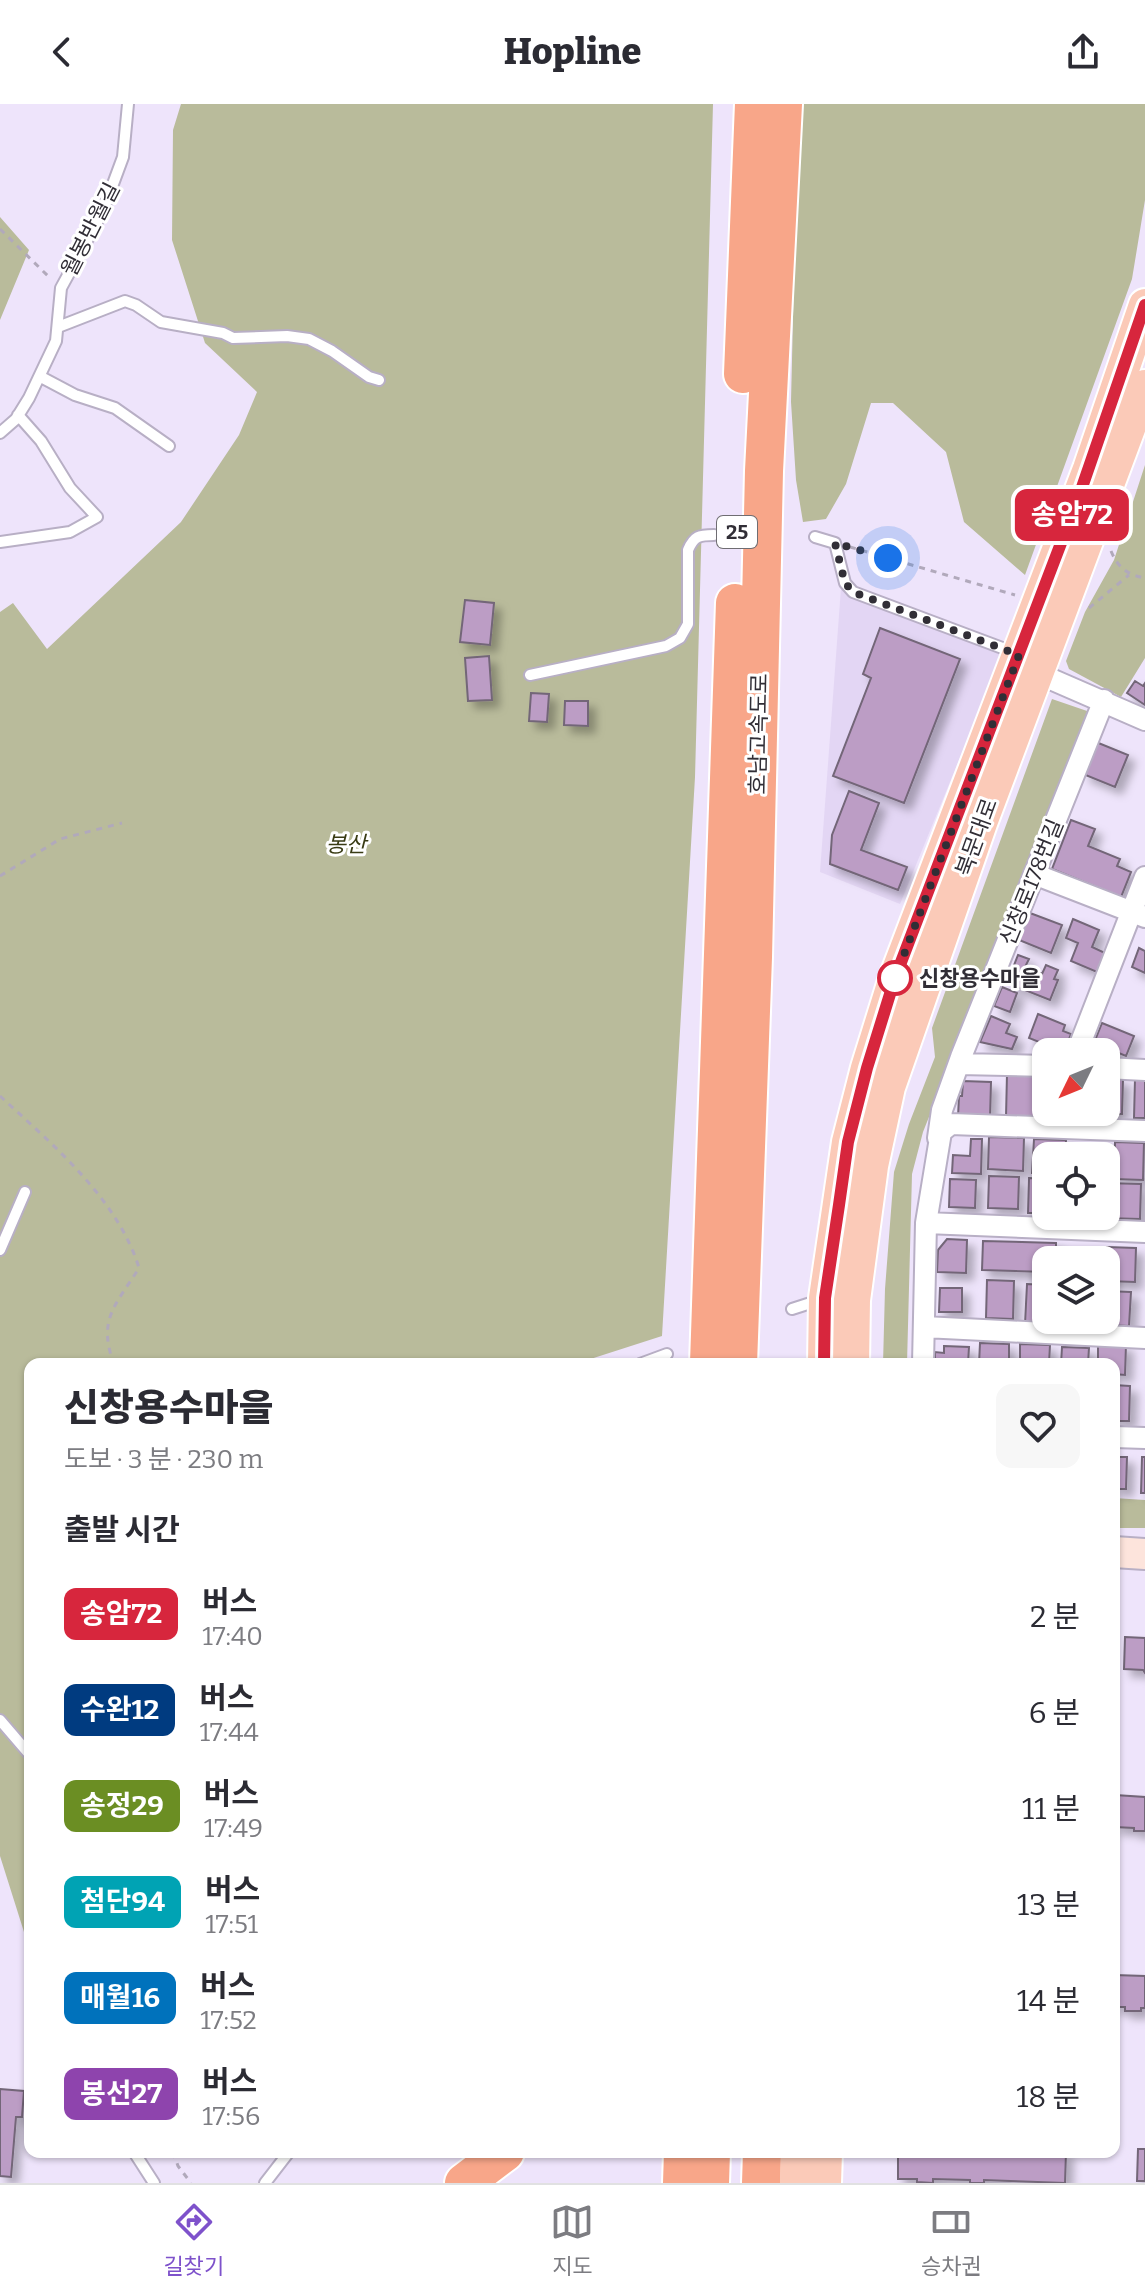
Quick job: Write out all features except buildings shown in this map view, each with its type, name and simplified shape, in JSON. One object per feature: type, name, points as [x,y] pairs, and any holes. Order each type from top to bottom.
[{"type":"highway","name":"호남고속도로","points":[[709,1358],[754,104]]},
{"type":"highway","name":"호남고속도로","points":[[738,1358],[753,957],[764,471],[783,104]]},
{"type":"highway","points":[[746,1158],[760,1278],[762,1358]]},
{"type":"highway","points":[[464,2183],[497,2158]]},
{"type":"highway","points":[[682,2183],[683,2158]]},
{"type":"highway","points":[[710,2183],[711,2158]]},
{"type":"highway","points":[[761,2183],[762,2158]]},
{"type":"main road","name":"북문대로","points":[[852,1358],[839,1299],[848,1142],[867,1068],[895,978],[1094,455],[1145,305]]},
{"type":"main road","name":"북문대로","points":[[825,1358],[894,1073],[981,823],[1145,386]]},
{"type":"main road","points":[[1120,1552],[1145,1554]]},
{"type":"main road","points":[[796,2183],[797,2158]]},
{"type":"main road","points":[[825,2183],[826,2158]]},
{"type":"street","points":[[1053,680],[1145,720]]},
{"type":"street","name":"신창로178번길","points":[[923,1358],[926,1223],[944,1124],[959,1064],[1104,700]]},
{"type":"street","points":[[1034,874],[1138,914]]},
{"type":"street","points":[[1082,1038],[1138,914],[1145,877]]},
{"type":"street","points":[[959,1064],[1032,1066]]},
{"type":"street","points":[[1120,1069],[1145,1070]]},
{"type":"street","points":[[944,1124],[1145,1131]]},
{"type":"street","points":[[926,1223],[1145,1232]]},
{"type":"street","points":[[924,1327],[1145,1338]]},
{"type":"street","points":[[1120,1437],[1145,1438]]},
{"type":"lane","name":"월봉반월길","points":[[0,433],[18,415],[41,377],[56,341],[61,288],[116,181],[123,157],[128,104]]},
{"type":"lane","points":[[58,327],[125,301],[161,322],[223,333],[233,338],[287,336],[309,339],[369,377],[379,380]]},
{"type":"lane","points":[[41,377],[75,395],[115,408],[169,446]]},
{"type":"lane","points":[[0,542],[70,532],[97,517],[70,488],[41,441],[18,415]]},
{"type":"lane","points":[[530,675],[666,646],[680,638],[688,624],[688,550],[693,539],[700,535],[714,535]]},
{"type":"lane","points":[[815,537],[835,543],[845,583],[853,592],[1019,655]]},
{"type":"lane","points":[[0,1250],[25,1192]]},
{"type":"lane","points":[[792,1309],[839,1299]]},
{"type":"lane","points":[[656,1358],[667,1354]]},
{"type":"lane","points":[[0,1720],[24,1748]]},
{"type":"lane","points":[[138,2158],[154,2183]]},
{"type":"lane","points":[[265,2183],[284,2158]]},
{"type":"path","points":[[0,229],[61,288]]},
{"type":"path","points":[[835,543],[1022,597]]},
{"type":"path","points":[[1109,548],[1114,560],[1129,575],[1145,578]]},
{"type":"path","points":[[1085,612],[1129,575]]},
{"type":"path","points":[[0,876],[60,839],[122,823]]},
{"type":"path","points":[[0,1096],[78,1170],[131,1241],[139,1268],[106,1322],[107,1345],[112,1358]]},
{"type":"path","points":[[175,2158],[191,2183]]},
{"type":"shaded area","points":[[841,588],[1002,655],[900,904],[820,872]]},
{"type":"green space","name":"봉산","points":[[181,104],[713,104],[695,777],[662,1336],[594,1358],[24,1358],[24,1932],[0,1856],[0,612],[13,603],[47,649],[181,522],[239,435],[257,392],[205,343],[172,240],[173,130]]},
{"type":"green space","points":[[798,104],[1145,104],[1145,200],[1132,279],[1025,575],[964,522],[946,452],[893,403],[871,403],[846,484],[826,519],[803,522],[796,480],[791,402]]},
{"type":"green space","points":[[0,217],[29,250],[0,320]]},
{"type":"green space","points":[[1145,465],[1145,658],[1121,697],[1069,669],[1066,661],[1085,612],[1114,560]]},
{"type":"green space","points":[[1052,699],[1090,712],[923,1132],[912,1174],[907,1358],[883,1358],[894,1172],[935,1057],[932,1028]]},
{"type":"green space","points":[[1120,1498],[1145,1500],[1145,1528],[1120,1528]]},
{"type":"bus line","name":"송암72","points":[[824,1358],[825,1298],[848,1142],[867,1068],[895,978],[1079,496],[1145,305]]},
{"type":"place","name":"신창용수마을","points":[[895,978]]},
{"type":"route","points":[[888,558],[835,543],[845,583],[853,592],[1019,655],[895,978]]}]
